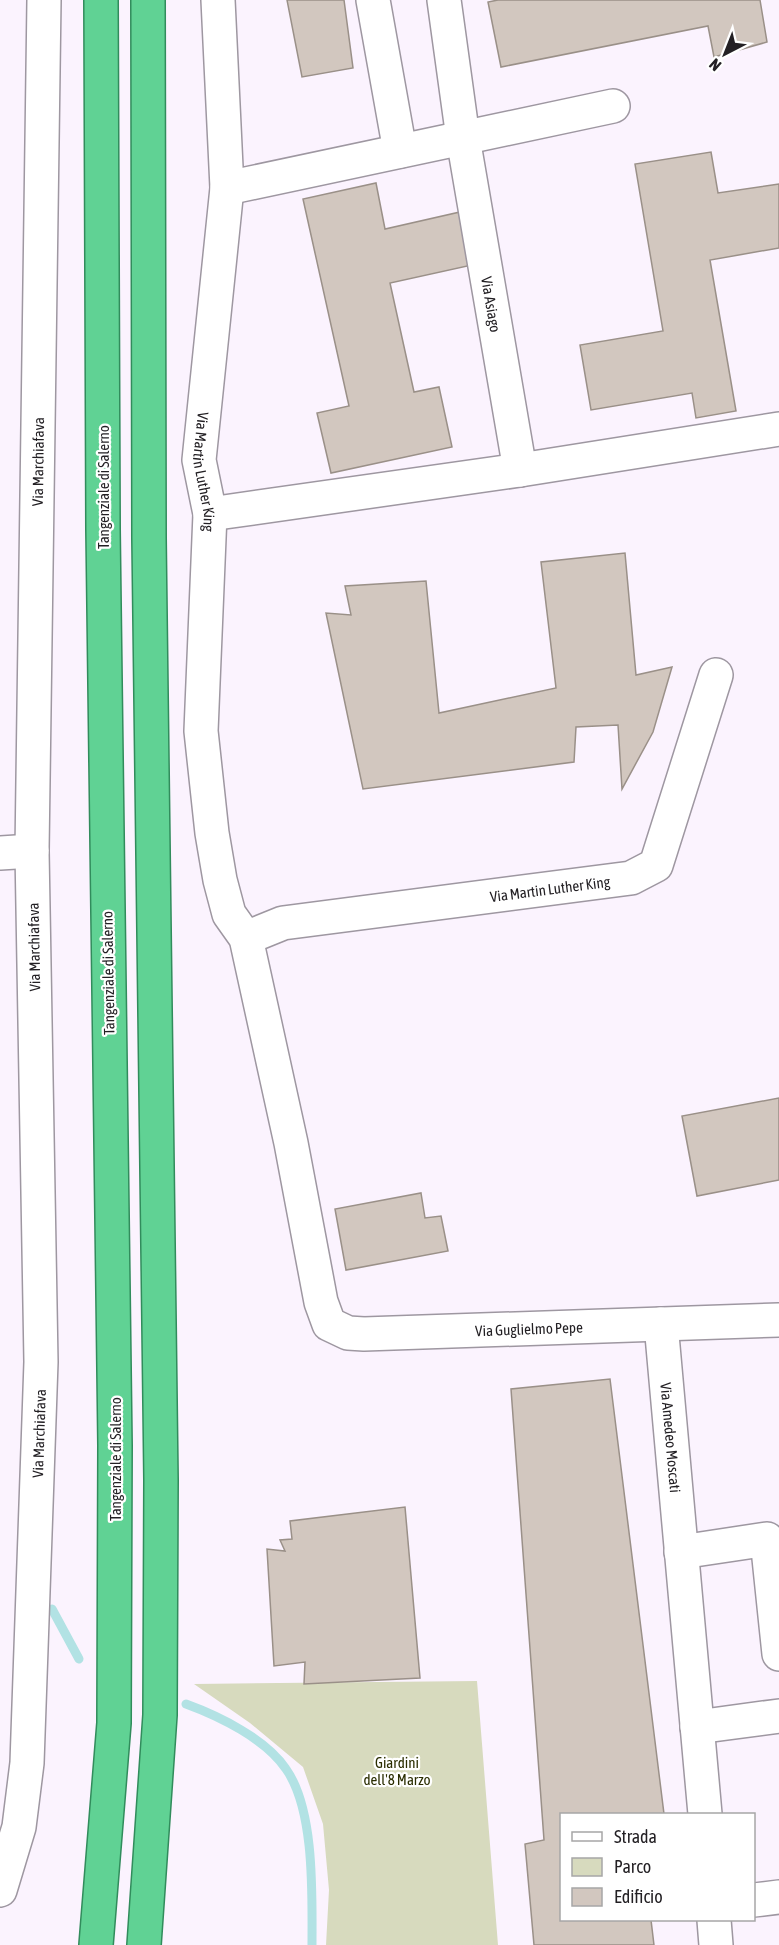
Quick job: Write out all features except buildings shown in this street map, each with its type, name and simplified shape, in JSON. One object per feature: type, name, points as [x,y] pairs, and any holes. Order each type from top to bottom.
[{"type":"highway","name":"Tangenziale di Salerno","points":[[96,1945],[114,1723],[115,1456],[103,529],[100,0]]},
{"type":"highway","points":[[144,1945],[160,1714],[162,1480],[149,549],[148,0]]},
{"type":"street","name":"Via Marchiafava","points":[[0,1890],[19,1827],[27,1763],[41,1362],[32,851],[44,0]]},
{"type":"street","name":"Via Martin Luther King","points":[[218,0],[227,188],[200,460],[210,514],[201,731],[212,832],[220,880],[229,914],[246,938],[291,1143],[316,1279]]},
{"type":"street","points":[[373,0],[400,152]]},
{"type":"street","name":"Via Asiago","points":[[444,0],[463,138],[520,470]]},
{"type":"street","points":[[227,188],[613,106]]},
{"type":"street","points":[[210,514],[520,470],[779,429]]},
{"type":"street","name":"Via Martin Luther King","points":[[246,938],[283,923],[631,878],[656,865],[716,675]]},
{"type":"street","points":[[0,853],[32,851]]},
{"type":"street","name":"Via Guglielmo Pepe","points":[[316,1279],[329,1324],[348,1333],[779,1320]]},
{"type":"street","name":"Via Amedeo Moscati","points":[[661,1324],[705,1813]]},
{"type":"street","points":[[681,1552],[767,1539],[779,1654]]},
{"type":"street","points":[[697,1727],[779,1716]]},
{"type":"street","points":[[755,1900],[779,1897]]},
{"type":"street","points":[[714,1921],[716,1945]]},
{"type":"green space","name":"Giardini dell'8 Marzo","points":[[477,1681],[498,1945],[326,1945],[329,1890],[323,1824],[303,1767],[250,1723],[194,1684]]},
{"type":"waterway","points":[[52,1609],[79,1659]]},
{"type":"waterway","points":[[186,1704],[213,1715],[254,1738],[277,1758],[295,1786],[302,1807],[310,1854],[312,1945]]}]
